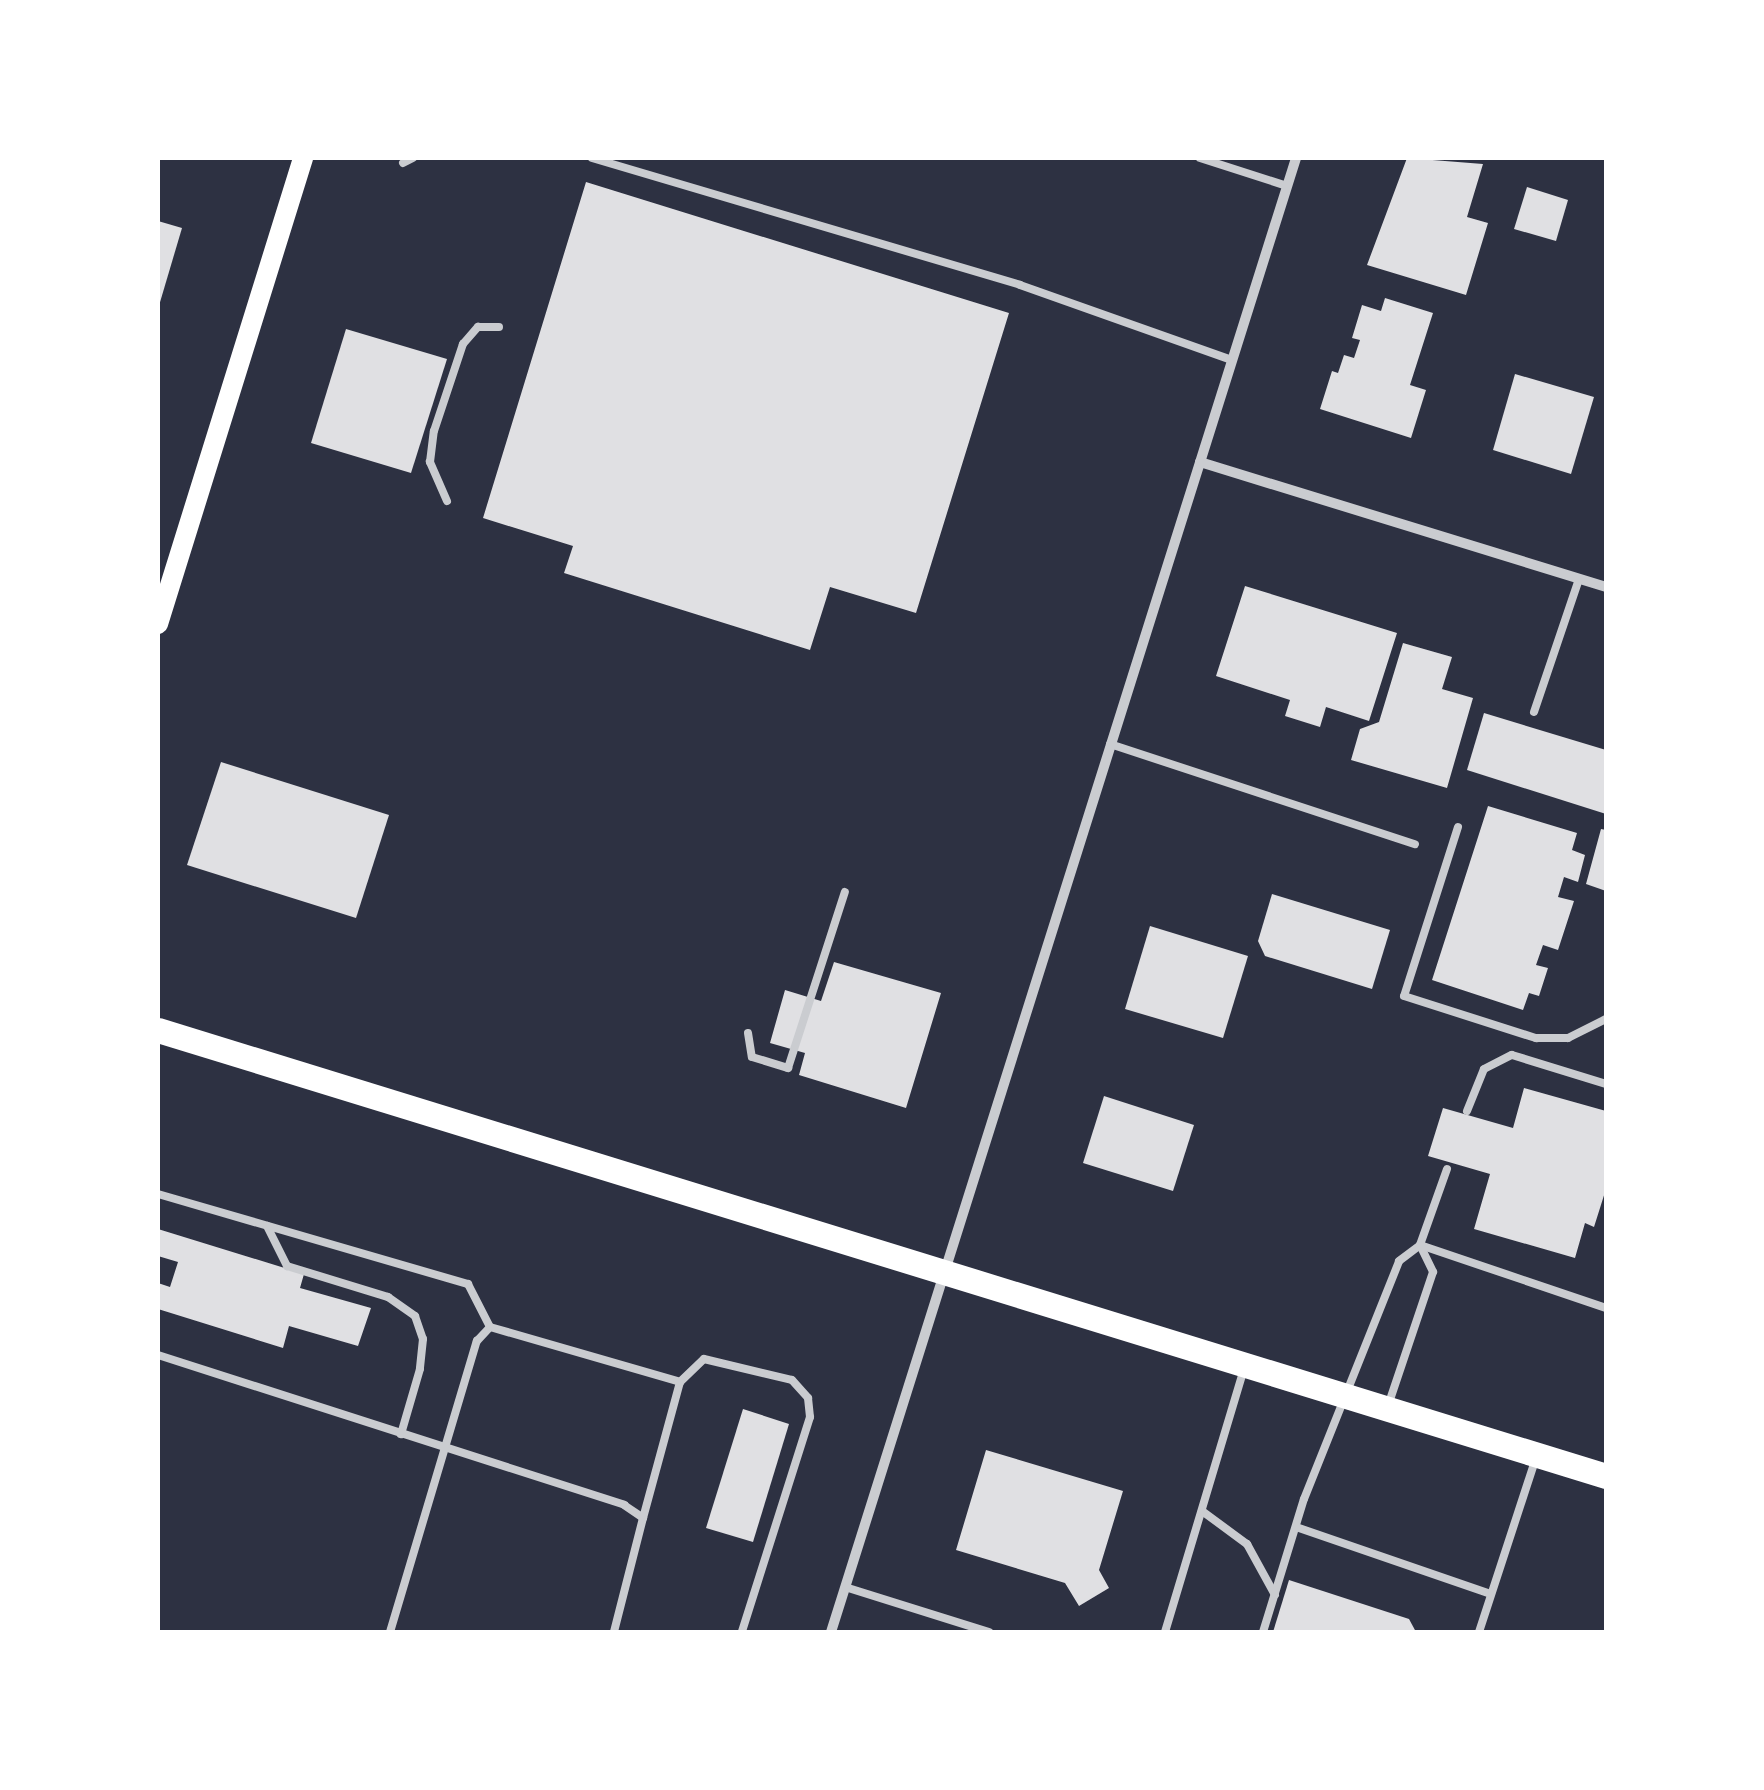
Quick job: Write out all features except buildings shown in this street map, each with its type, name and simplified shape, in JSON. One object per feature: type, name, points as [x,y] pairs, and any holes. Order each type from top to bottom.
[{"type":"main road","points":[[158,624],[303,158]]},
{"type":"main road","points":[[158,1030],[1606,1476]]},
{"type":"street","points":[[831,1632],[1296,158]]},
{"type":"street","points":[[1200,462],[1606,587]]},
{"type":"lane","points":[[403,164],[413,158]]},
{"type":"lane","points":[[592,158],[1020,285],[1232,360]]},
{"type":"lane","points":[[1200,158],[1287,186]]},
{"type":"lane","points":[[447,502],[430,462],[434,431],[464,344],[478,328],[499,327]]},
{"type":"lane","points":[[1534,712],[1579,579]]},
{"type":"lane","points":[[1110,744],[1415,844]]},
{"type":"lane","points":[[1458,827],[1404,996],[1536,1038],[1568,1038],[1606,1019]]},
{"type":"lane","points":[[748,1033],[752,1057],[788,1068],[845,892]]},
{"type":"lane","points":[[1467,1111],[1484,1069],[1512,1055],[1606,1084]]},
{"type":"lane","points":[[1263,1632],[1296,1527],[1344,1397],[1399,1262],[1420,1245],[1447,1169]]},
{"type":"lane","points":[[158,1194],[468,1284],[490,1326],[680,1382]]},
{"type":"lane","points":[[266,1224],[287,1266],[388,1297],[414,1316],[422,1338],[420,1369],[401,1434]]},
{"type":"lane","points":[[1420,1245],[1606,1308]]},
{"type":"lane","points":[[1387,1409],[1434,1272],[1420,1245]]},
{"type":"lane","points":[[390,1632],[477,1341],[490,1326]]},
{"type":"lane","points":[[158,1356],[624,1506],[643,1518]]},
{"type":"lane","points":[[614,1632],[680,1382],[704,1359],[792,1380],[808,1398],[810,1417],[742,1632]]},
{"type":"lane","points":[[1165,1632],[1245,1364]]},
{"type":"lane","points":[[1479,1632],[1537,1455]]},
{"type":"lane","points":[[1202,1511],[1247,1544],[1274,1595]]},
{"type":"lane","points":[[1296,1527],[1491,1594]]},
{"type":"lane","points":[[845,1587],[989,1632]]}]
